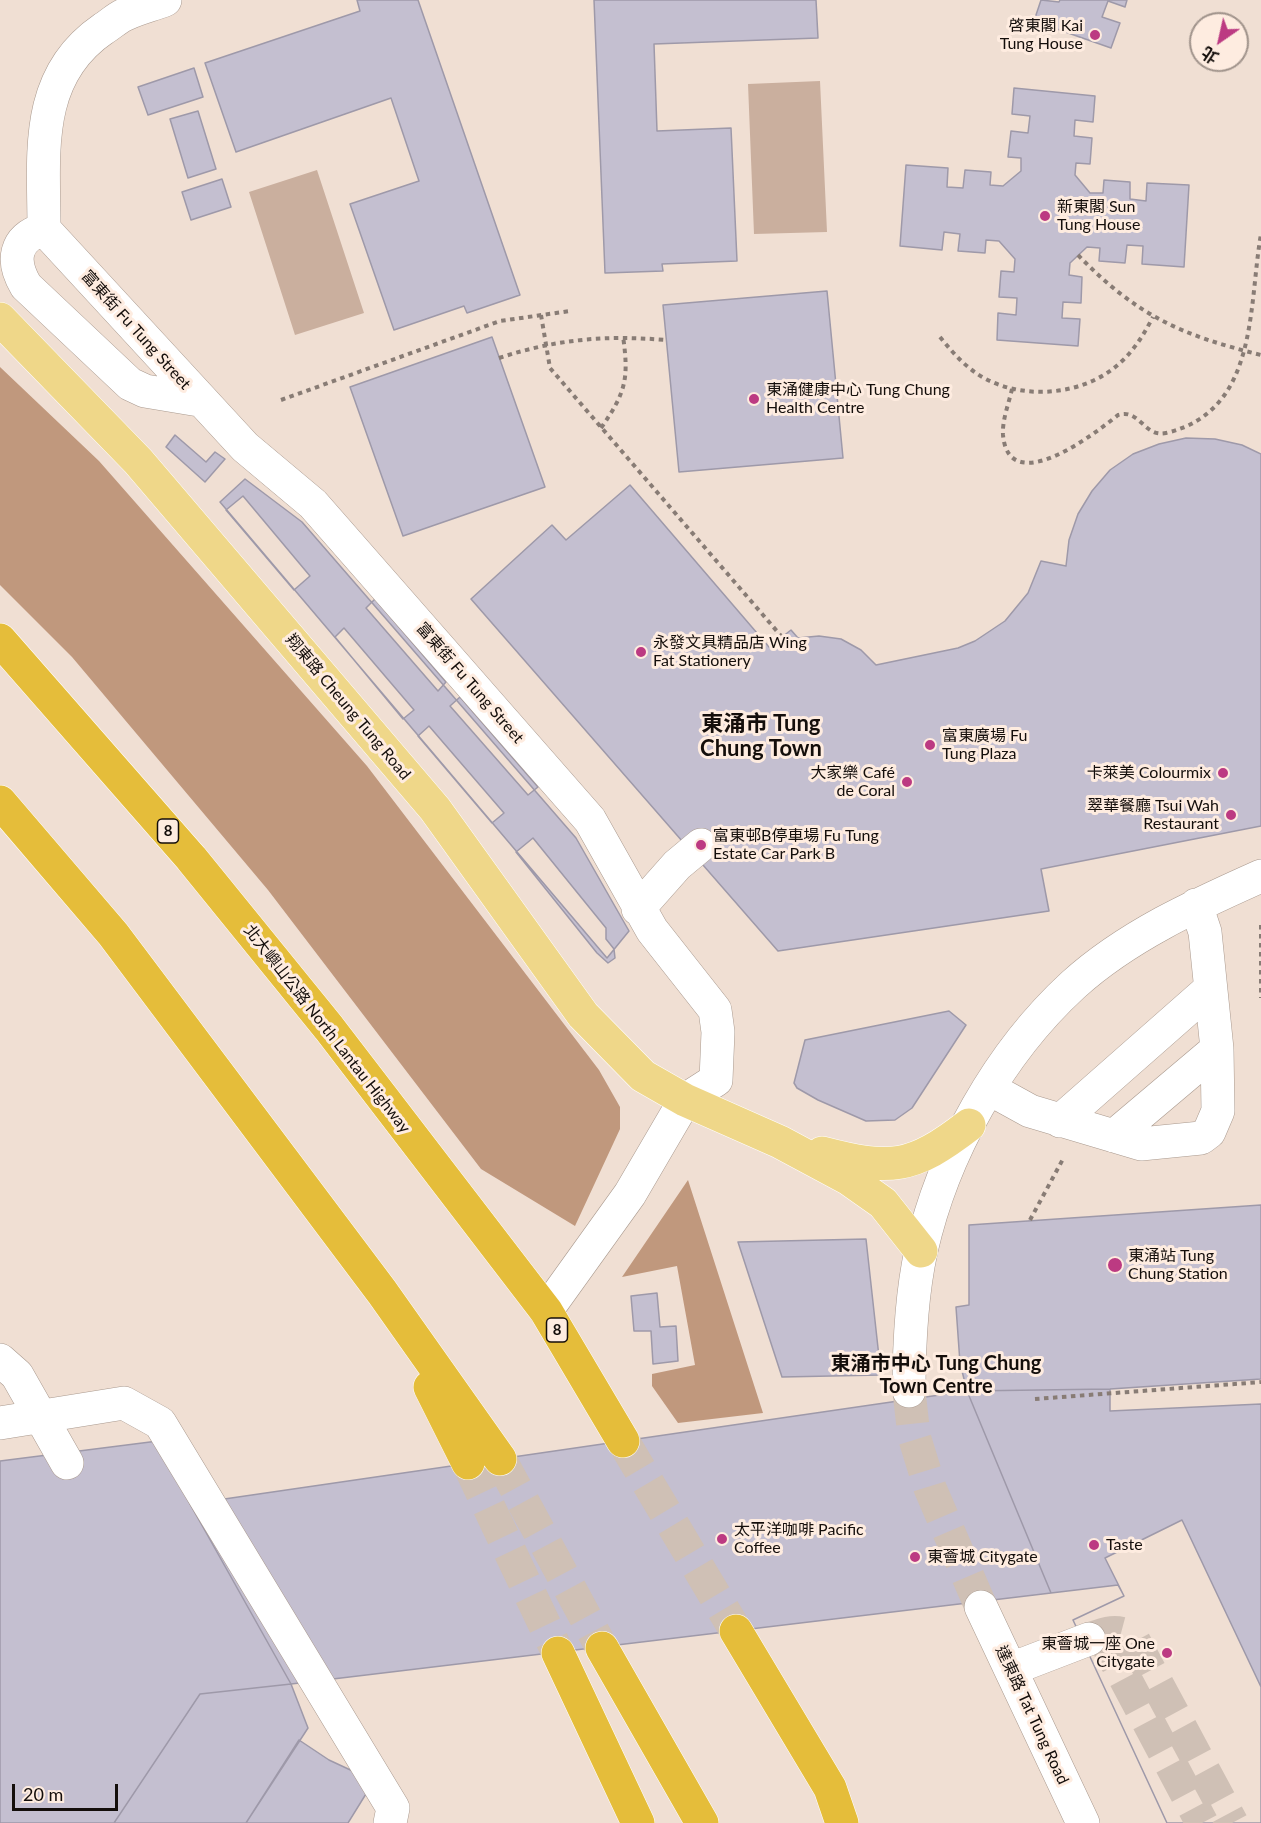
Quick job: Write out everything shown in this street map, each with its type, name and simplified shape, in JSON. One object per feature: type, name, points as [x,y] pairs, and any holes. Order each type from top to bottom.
[{"type":"highway","name":"北大嶼山公路 North Lantau Highway","points":[[0,640],[199,867],[329,1028],[546,1311],[623,1441]]},
{"type":"highway","points":[[0,802],[113,934],[382,1292],[484,1461]]},
{"type":"highway","points":[[736,1631],[852,1823]]},
{"type":"highway","points":[[602,1648],[702,1823]]},
{"type":"highway","points":[[558,1653],[638,1823]]},
{"type":"highway","points":[[830,1788],[842,1823]]},
{"type":"main road","name":"翔東路 Cheung Tung Road","points":[[0,319],[138,460],[435,809],[583,1015],[643,1076],[685,1100]]},
{"type":"main road","points":[[685,1100],[780,1142],[849,1179],[884,1203],[921,1251]]},
{"type":"main road","points":[[780,1142],[856,1162],[890,1165],[911,1161],[939,1148],[969,1125]]},
{"type":"street","points":[[165,0],[124,14],[90,38],[72,57],[59,77],[48,106],[45,136],[44,229],[31,233],[16,253],[17,272],[26,286],[130,384],[145,390],[199,400]]},
{"type":"street","name":"富東街 Fu Tung Street","points":[[44,229],[199,400],[245,447],[313,504],[590,820],[638,909],[715,1010],[718,1032],[716,1080],[685,1100]]},
{"type":"street","points":[[638,909],[676,865],[701,845]]},
{"type":"street","points":[[909,1391],[913,1299],[921,1251],[935,1201],[969,1125],[990,1089],[1019,1047],[1073,986],[1099,965],[1196,905],[1261,876]]},
{"type":"street","points":[[990,1089],[1030,1111],[1141,1144],[1201,1138],[1209,1132],[1218,1111],[1217,1049],[1205,932],[1196,905]]},
{"type":"street","points":[[1060,1121],[1210,989]]},
{"type":"street","points":[[1114,1136],[1217,1049]]},
{"type":"street","points":[[546,1311],[630,1194],[685,1100]]},
{"type":"street","points":[[0,1360],[17,1375],[67,1463]]},
{"type":"street","points":[[0,1423],[124,1403],[160,1423],[393,1808],[390,1823]]},
{"type":"street","name":"達東路 Tat Tung Road","points":[[981,1607],[1083,1823]]},
{"type":"street","points":[[1011,1669],[1089,1639]]},
{"type":"path","points":[[1012,389],[1003,433],[1006,448],[1017,459],[1032,464],[1073,448],[1125,413],[1138,418],[1155,433],[1164,433],[1184,426],[1206,414],[1224,397],[1238,375],[1245,351],[1261,234]]},
{"type":"path","points":[[1078,255],[1126,300],[1153,318],[1183,332],[1261,355]]},
{"type":"path","points":[[281,400],[500,321],[570,311]]},
{"type":"path","points":[[541,315],[550,368],[782,637]]},
{"type":"path","points":[[940,337],[960,360],[984,378],[1012,389],[1042,393],[1070,389],[1096,378],[1120,363],[1139,342],[1153,318]]},
{"type":"path","points":[[601,428],[620,401],[627,369],[623,336]]},
{"type":"path","points":[[499,358],[532,347],[576,339],[623,336],[666,340]]},
{"type":"path","points":[[1261,925],[1261,998]]},
{"type":"path","points":[[1030,1220],[1063,1159]]},
{"type":"path","points":[[1035,1399],[1261,1382]]},
{"type":"shaded area","points":[[820,81],[827,232],[754,234],[748,84]]},
{"type":"shaded area","points":[[317,170],[364,313],[295,335],[249,192]]},
{"type":"shaded area","points":[[0,367],[99,461],[367,766],[599,1070],[620,1107],[620,1129],[575,1226],[481,1169],[268,890],[72,657],[0,585]]},
{"type":"shaded area","points":[[688,1180],[763,1413],[678,1423],[652,1386],[652,1374],[695,1365],[677,1266],[622,1277]]},
{"type":"building","points":[[357,0],[418,0],[520,295],[467,313],[464,306],[394,330],[350,204],[419,181],[391,98],[236,152],[205,63],[360,11]]},
{"type":"building","points":[[594,0],[816,0],[818,38],[654,44],[657,131],[731,128],[737,261],[662,264],[663,271],[605,273]]},
{"type":"building","name":"啓東閣 Kai Tung House","points":[[1041,0],[1059,2],[1060,0],[1127,0],[1125,7],[1108,1],[1102,17],[1120,23],[1111,48],[1034,21]]},
{"type":"building","points":[[194,68],[203,97],[148,115],[138,87]]},
{"type":"building","name":"新東閣 Sun Tung House","points":[[1014,88],[1095,96],[1093,122],[1075,120],[1074,136],[1092,138],[1090,164],[1076,163],[1075,175],[1090,193],[1103,193],[1104,180],[1130,182],[1130,199],[1146,201],[1147,183],[1189,185],[1184,267],[1142,264],[1143,246],[1127,245],[1125,263],[1099,261],[1100,248],[1087,247],[1070,263],[1069,275],[1082,277],[1081,303],[1063,302],[1062,318],[1080,319],[1078,346],[997,340],[998,313],[1016,315],[1017,298],[999,297],[1001,271],[1014,272],[1015,259],[999,241],[986,240],[985,253],[958,251],[960,234],[944,232],[942,250],[900,246],[906,165],[948,168],[947,187],[963,188],[965,170],[991,172],[990,185],[1003,186],[1021,171],[1021,158],[1008,157],[1011,131],[1028,133],[1030,116],[1012,114]]},
{"type":"building","points":[[198,111],[216,169],[188,178],[170,119]]},
{"type":"building","points":[[222,179],[231,207],[191,220],[182,192]]},
{"type":"building","name":"東涌健康中心 Tung Chung Health Centre","points":[[827,291],[843,458],[679,472],[663,305]]},
{"type":"building","points":[[492,337],[545,487],[403,536],[350,387]]},
{"type":"building","points":[[175,435],[206,462],[215,452],[225,459],[205,482],[166,447]]},
{"type":"building","name":"富東廣場 Fu Tung Plaza","points":[[1186,438],[1215,439],[1242,445],[1261,454],[1261,826],[1041,869],[1049,911],[778,951],[471,599],[552,525],[566,540],[630,485],[769,647],[791,630],[798,638],[819,636],[841,639],[861,650],[876,665],[958,648],[975,641],[1005,621],[1028,593],[1041,561],[1066,566],[1069,540],[1078,514],[1092,491],[1110,470],[1133,454],[1159,444]]},
{"type":"building","points":[[245,479],[302,522],[576,838],[629,931],[607,958],[220,502]]},
{"type":"building","points":[[243,496],[310,576],[294,590],[226,510]]},
{"type":"building","points":[[375,599],[446,682],[438,691],[366,608]]},
{"type":"building","points":[[344,628],[414,710],[403,719],[335,637]]},
{"type":"building","points":[[460,697],[538,787],[528,795],[450,706]]},
{"type":"building","points":[[429,726],[504,813],[492,823],[418,736]]},
{"type":"building","points":[[533,838],[606,928],[606,939],[614,949],[615,958],[608,963],[597,953],[516,852]]},
{"type":"building","points":[[949,1011],[966,1025],[912,1108],[895,1120],[866,1121],[818,1100],[797,1088],[794,1083],[805,1040]]},
{"type":"building","name":"東涌站 Tung Chung Station","points":[[1261,1205],[1261,1379],[1110,1389],[967,1391],[960,1363],[956,1307],[969,1305],[969,1225]]},
{"type":"building","points":[[866,1239],[881,1375],[782,1377],[738,1242]]},
{"type":"building","points":[[657,1293],[660,1327],[676,1326],[678,1361],[653,1364],[651,1331],[634,1331],[631,1296]]},
{"type":"building","points":[[1110,1389],[1110,1411],[1261,1404],[1261,1823],[1167,1823],[1073,1620],[1124,1596],[1118,1585],[1051,1593],[967,1391]]},
{"type":"building","points":[[967,1391],[1051,1593],[291,1684],[190,1504]]},
{"type":"building","points":[[158,1441],[190,1504],[291,1684],[200,1694],[114,1823],[0,1823],[0,1461]]},
{"type":"building","name":"東薈城一座 One Citygate","points":[[1182,1520],[1261,1687],[1261,1823],[1167,1823],[1073,1620],[1124,1596],[1105,1558]]},
{"type":"building","points":[[291,1684],[308,1728],[246,1823],[114,1823],[200,1694]]},
{"type":"building","points":[[299,1740],[329,1760],[374,1781],[348,1823],[246,1823]]},
{"type":"tunnel","points":[[909,1391],[914,1436],[930,1488],[981,1607]]},
{"type":"tunnel","points":[[623,1441],[736,1631]]},
{"type":"tunnel","points":[[500,1459],[602,1648]]},
{"type":"tunnel","points":[[468,1463],[558,1653]]},
{"type":"tunnel","points":[[1089,1639],[1107,1633],[1118,1633],[1134,1641],[1232,1823]]},
{"type":"tunnel","points":[[1102,1635],[1202,1823]]},
{"type":"place","name":"啓東閣 Kai Tung House","points":[[1095,35]]},
{"type":"place","name":"新東閣 Sun Tung House","points":[[1045,216]]},
{"type":"place","name":"東涌健康中心 Tung Chung Health Centre","points":[[754,399]]},
{"type":"place","name":"永發文具精品店 Wing Fat Stationery","points":[[641,652]]},
{"type":"place","name":"富東廣場 Fu Tung Plaza","points":[[930,745]]},
{"type":"place","name":"卡萊美 Colourmix","points":[[1223,773]]},
{"type":"place","name":"大家樂 Café de Coral","points":[[907,782]]},
{"type":"place","name":"翠華餐廳 Tsui Wah Restaurant","points":[[1231,815]]},
{"type":"place","name":"富東邨B停車場 Fu Tung Estate Car Park B","points":[[701,845]]},
{"type":"place","name":"東涌站 Tung Chung Station","points":[[1115,1265]]},
{"type":"place","name":"太平洋咖啡 Pacific Coffee","points":[[722,1539]]},
{"type":"place","name":"Taste","points":[[1094,1545]]},
{"type":"place","name":"東薈城 Citygate","points":[[915,1557]]},
{"type":"place","name":"東薈城一座 One Citygate","points":[[1167,1653]]},
{"type":"district","name":"東涌市 Tung Chung Town","points":[[761,736]]},
{"type":"district","name":"東涌市中心 Tung Chung Town Centre","points":[[936,1376]]}]
